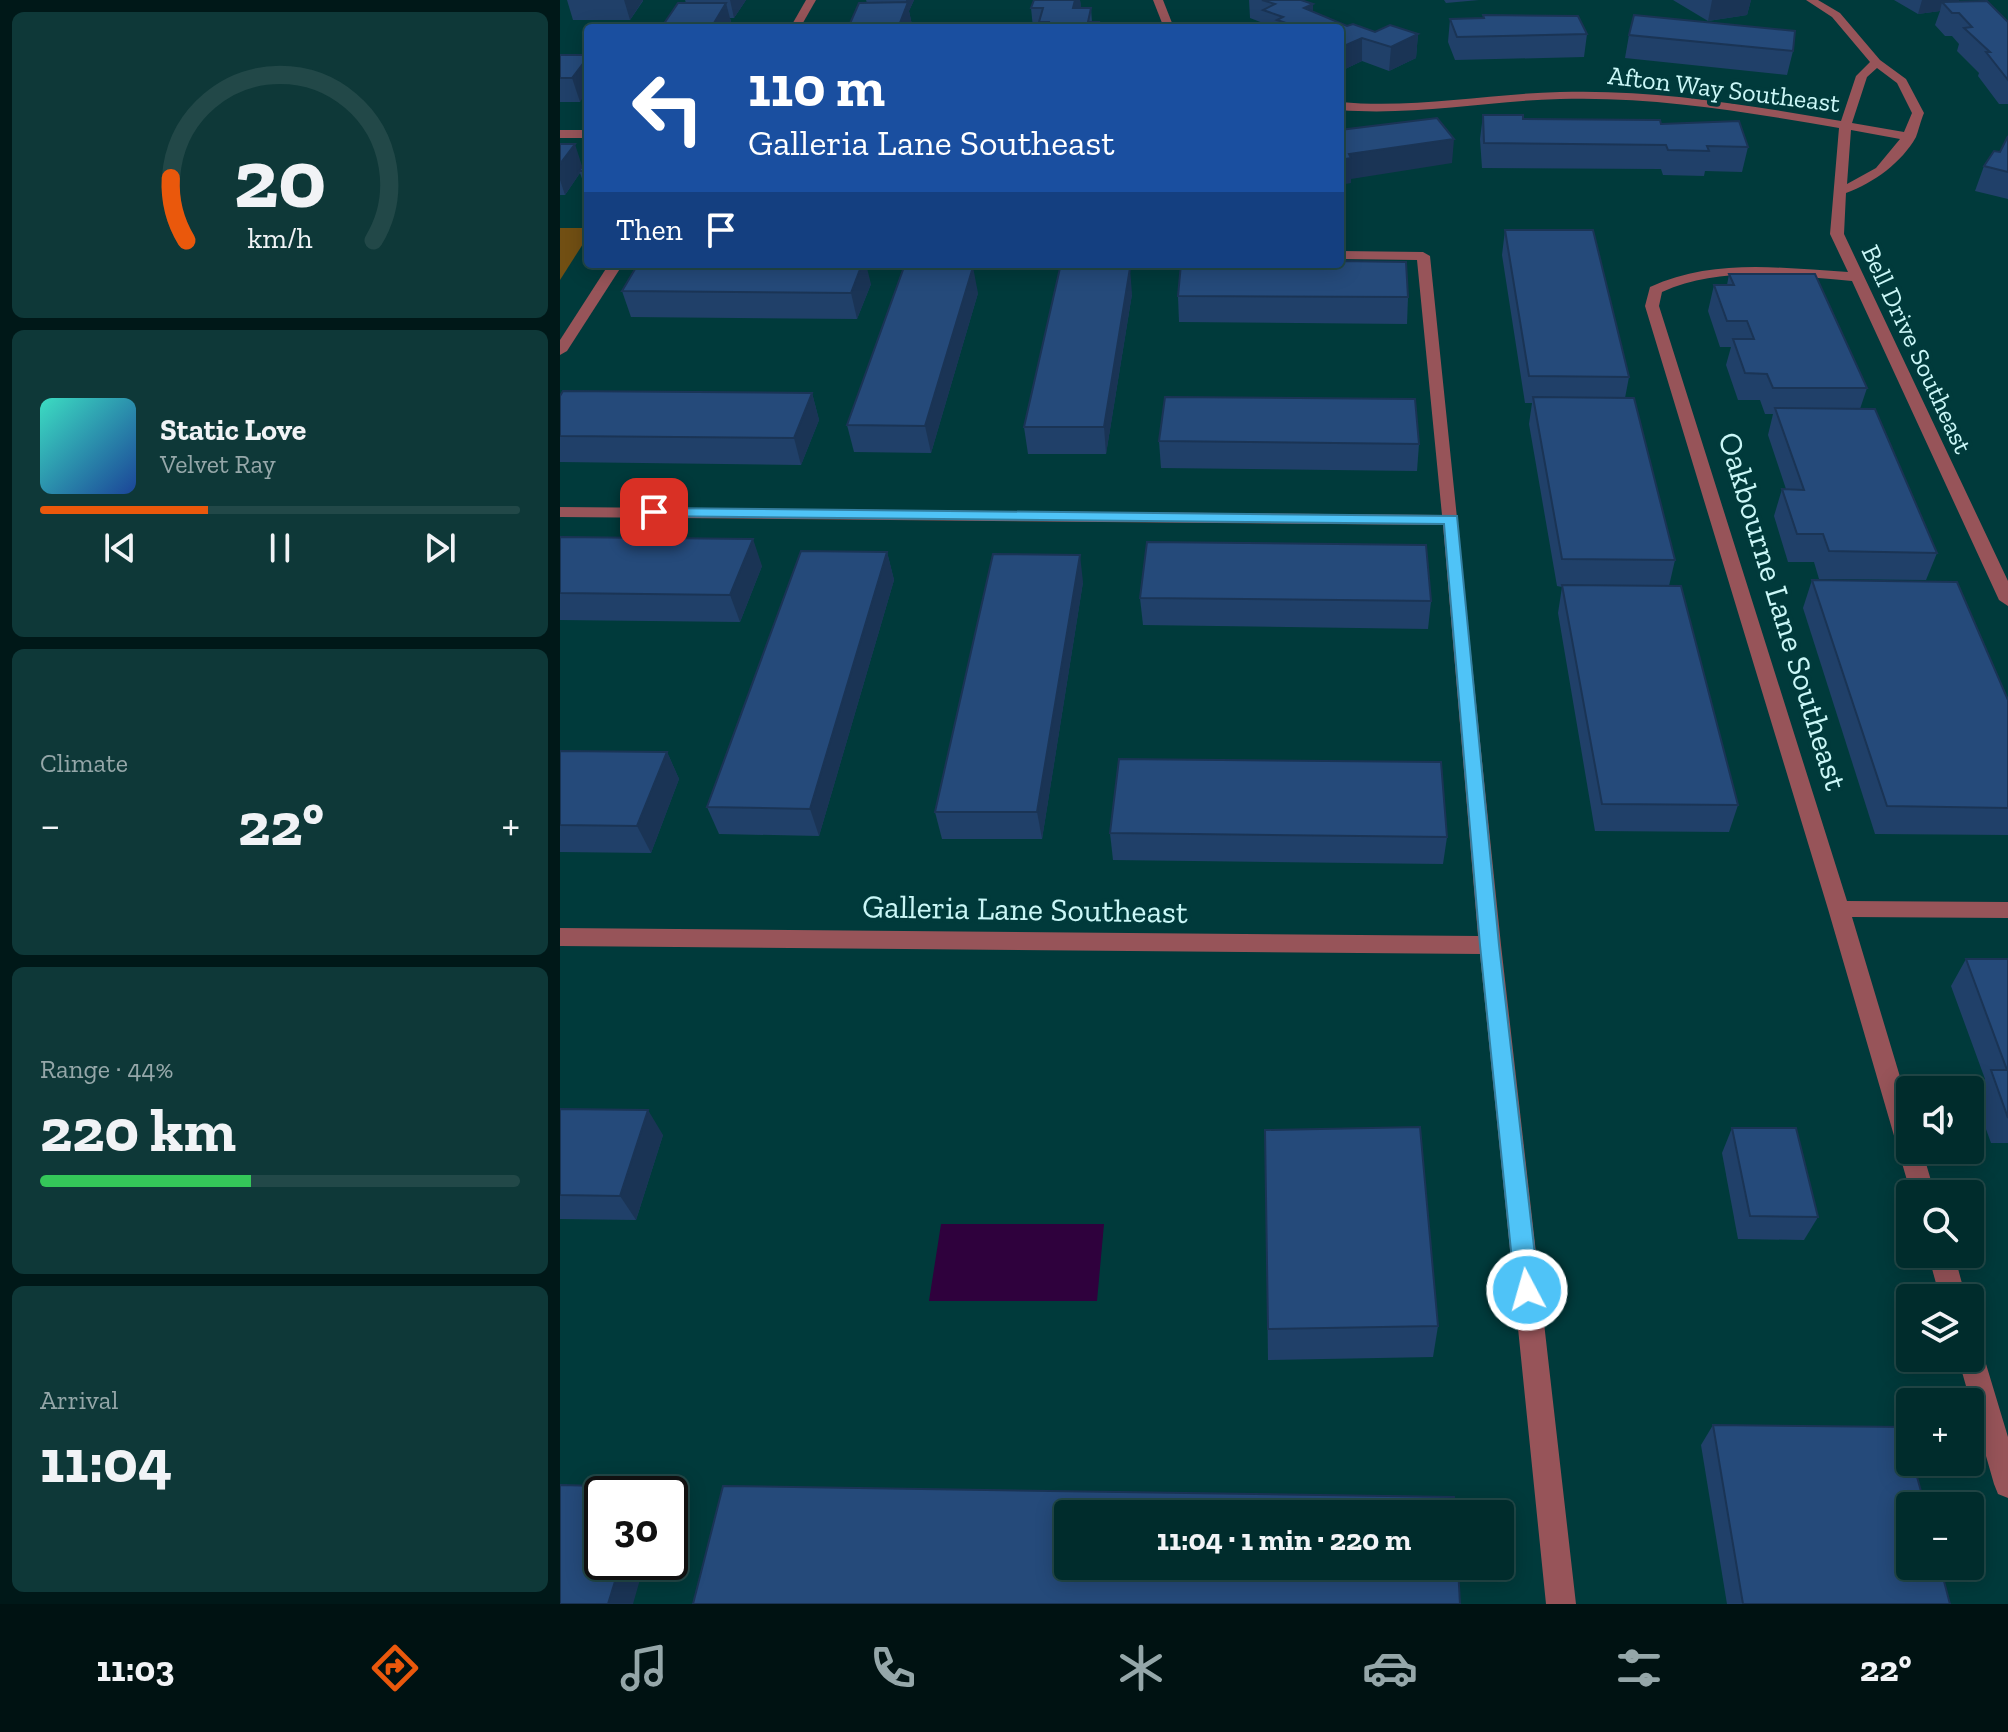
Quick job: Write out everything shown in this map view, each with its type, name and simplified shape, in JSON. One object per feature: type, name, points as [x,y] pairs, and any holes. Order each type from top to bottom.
[{"type":"street","points":[[797,24],[811,0]]},
{"type":"street","points":[[1158,0],[1167,24]]},
{"type":"street","points":[[1811,0],[1836,15],[1876,62]]},
{"type":"street","name":"Bell Drive Southeast","points":[[1876,62],[1862,76],[1845,126],[1837,234],[2008,600]]},
{"type":"street","name":"Afton Way Southeast","points":[[1344,106],[1380,109],[1510,97],[1613,95],[1688,101],[1910,137],[1918,113],[1912,97],[1902,81],[1876,62]]},
{"type":"street","points":[[560,134],[584,134]]},
{"type":"street","points":[[1842,190],[1861,184],[1881,172],[1910,137]]},
{"type":"street","points":[[1344,255],[1423,256],[1490,945],[1561,1604]]},
{"type":"street","points":[[560,351],[613,268]]},
{"type":"street","name":"Oakbourne Lane Southeast","points":[[1857,277],[1702,272],[1674,279],[1655,290],[1652,306],[1896,1102]]},
{"type":"street","points":[[560,512],[1451,520]]},
{"type":"street","points":[[1839,909],[2008,910]]},
{"type":"street","name":"Galleria Lane Southeast","points":[[560,937],[1490,945]]},
{"type":"street","points":[[1975,1372],[2008,1484]]},
{"type":"shaded area","points":[[560,228],[584,228],[584,242],[560,280]]},
{"type":"shaded area","points":[[941,1224],[1104,1224],[1097,1301],[929,1301]]},
{"type":"building","points":[[1034,0],[1075,0],[1073,8],[1091,8],[1088,22],[1099,22],[1049,24],[1039,22],[1043,8],[1031,8]]},
{"type":"building","points":[[1262,0],[1301,0],[1313,4],[1304,8],[1342,24],[1289,24],[1277,20],[1283,17],[1263,10],[1275,4]]},
{"type":"building","points":[[1987,1],[2008,22],[2008,80],[1986,52],[1990,52],[1964,28],[1972,27],[1959,13],[1952,13],[1942,2]]},
{"type":"building","points":[[908,2],[900,24],[850,24],[859,3]]},
{"type":"building","points":[[678,3],[726,3],[713,24],[664,24]]},
{"type":"building","points":[[1483,15],[1578,16],[1587,34],[1457,37],[1450,19],[1484,18]]},
{"type":"building","points":[[1634,15],[1795,31],[1793,51],[1629,35]]},
{"type":"building","points":[[1353,24],[1375,32],[1390,25],[1418,34],[1391,47],[1362,38],[1344,46],[1344,25]]},
{"type":"building","points":[[560,55],[584,55],[584,62],[572,78],[560,78]]},
{"type":"building","points":[[1483,115],[1523,115],[1523,119],[1660,120],[1661,124],[1739,121],[1748,147],[1707,146],[1709,151],[1668,150],[1666,145],[1484,143]]},
{"type":"building","points":[[1437,118],[1454,139],[1349,154],[1351,158],[1344,159],[1344,130]]},
{"type":"building","points":[[2008,136],[2008,172],[1984,166],[1994,151],[2000,152]]},
{"type":"building","points":[[560,144],[575,144],[560,164]]},
{"type":"building","points":[[1505,230],[1593,230],[1629,377],[1529,376]]},
{"type":"building","points":[[1344,261],[1406,262],[1408,297],[1178,296],[1181,268],[1344,268]]},
{"type":"building","points":[[636,268],[860,268],[851,293],[622,291]]},
{"type":"building","points":[[904,268],[973,268],[925,426],[847,425]]},
{"type":"building","points":[[1060,268],[1130,268],[1104,427],[1024,427]]},
{"type":"building","points":[[1729,274],[1815,274],[1867,388],[1773,388],[1767,374],[1745,373],[1733,339],[1754,339],[1747,321],[1727,321],[1714,285],[1734,285]]},
{"type":"building","points":[[563,391],[812,393],[794,438],[560,436],[560,396]]},
{"type":"building","points":[[1165,397],[1415,399],[1419,444],[1159,441]]},
{"type":"building","points":[[1533,397],[1634,398],[1675,560],[1562,559]]},
{"type":"building","points":[[1775,408],[1875,409],[1937,553],[1829,551],[1823,534],[1797,534],[1782,489],[1804,490]]},
{"type":"building","points":[[560,537],[753,539],[730,595],[560,593]]},
{"type":"building","points":[[1147,542],[1426,545],[1431,601],[1140,598]]},
{"type":"building","points":[[801,551],[887,552],[810,809],[707,807]]},
{"type":"building","points":[[993,554],[1080,555],[1037,812],[935,812]]},
{"type":"building","points":[[1812,580],[1957,582],[2008,700],[2008,808],[1887,806]]},
{"type":"building","points":[[1562,585],[1681,586],[1738,805],[1602,804]]},
{"type":"building","points":[[560,751],[667,752],[637,826],[560,825]]},
{"type":"building","points":[[1119,759],[1441,762],[1447,837],[1110,833]]},
{"type":"building","points":[[1966,959],[2008,959],[2008,1118],[1991,1070],[2007,1070]]},
{"type":"building","points":[[560,1109],[648,1110],[620,1196],[560,1195]]},
{"type":"building","points":[[1420,1127],[1438,1326],[1268,1329],[1265,1130]]},
{"type":"building","points":[[1732,1128],[1796,1128],[1818,1217],[1750,1216]]},
{"type":"building","points":[[1713,1425],[1896,1427],[1896,1476],[1917,1476],[1921,1492],[1896,1492],[1896,1580],[1944,1580],[1950,1604],[1743,1604]]},
{"type":"building","points":[[560,1485],[584,1486],[584,1580],[615,1580],[608,1604],[560,1604]]},
{"type":"building","points":[[723,1486],[1454,1497],[1454,1500],[1054,1500],[1054,1580],[1459,1580],[1460,1604],[693,1604]]},
{"type":"route","points":[[654,512],[1451,520],[1490,945],[1527,1290]]}]
